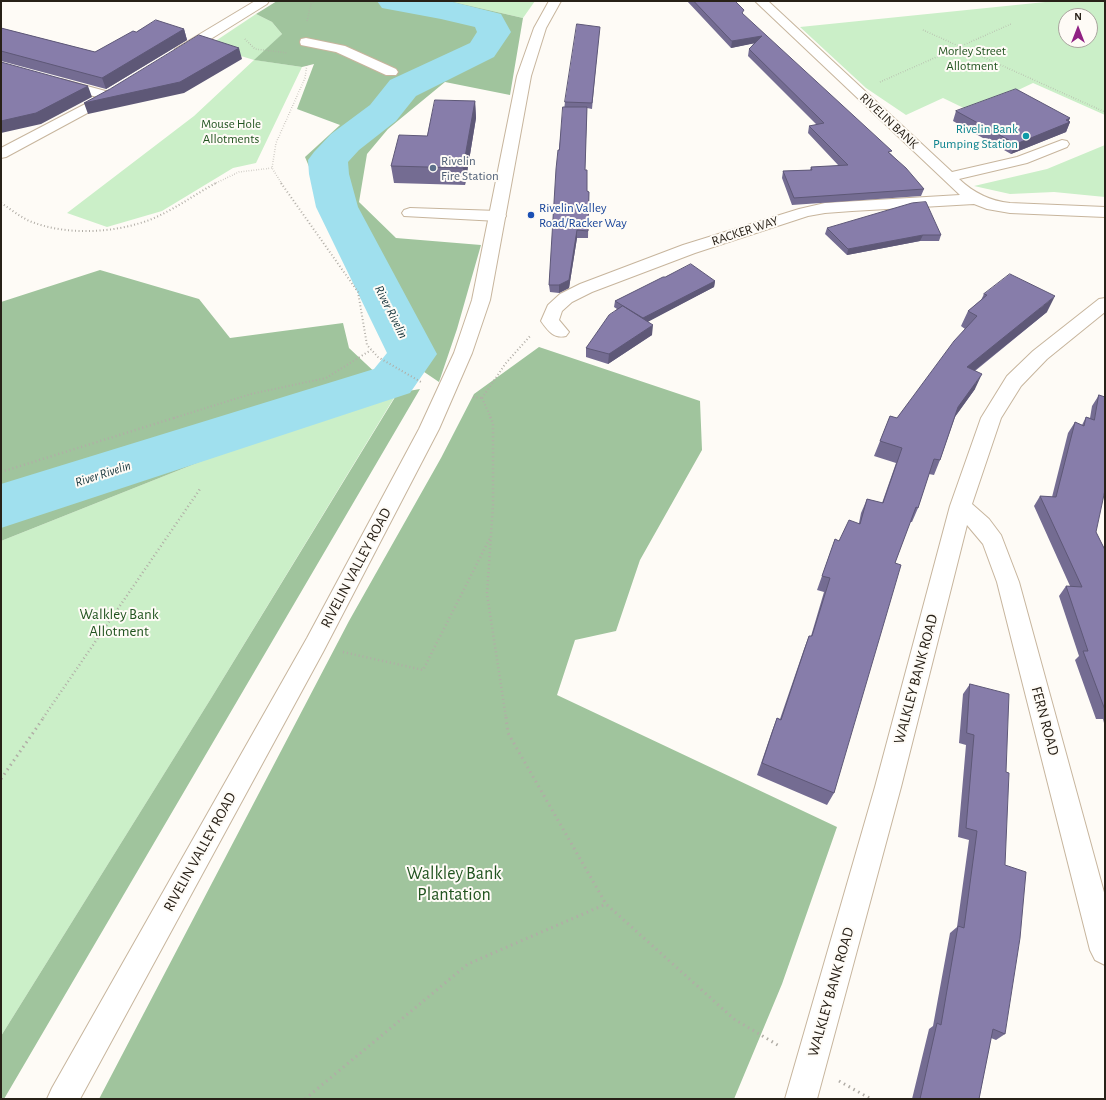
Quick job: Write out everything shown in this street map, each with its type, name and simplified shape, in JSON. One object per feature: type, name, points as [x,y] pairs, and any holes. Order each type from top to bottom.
[{"type":"street","points":[[169,59],[263,1]]},
{"type":"street","name":"RIVELIN VALLEY ROAD","points":[[64,1099],[315,645],[429,429],[460,360],[482,300],[524,76],[531,51],[546,13],[555,1]]},
{"type":"street","name":"RIVELIN BANK","points":[[761,1],[960,188],[976,199],[993,206],[1010,208],[1105,212]]},
{"type":"street","points":[[306,48],[340,49],[391,72]]},
{"type":"street","points":[[47,79],[108,96]]},
{"type":"street","points":[[1,154],[121,88]]},
{"type":"street","points":[[949,177],[1022,160],[1062,144]]},
{"type":"street","name":"RACKER WAY","points":[[554,309],[566,298],[619,276],[689,250],[805,212],[845,206],[976,199]]},
{"type":"street","points":[[410,213],[498,216]]},
{"type":"street","name":"WALKLEY BANK ROAD","points":[[801,1099],[888,787],[960,506],[991,418],[1014,381],[1040,355],[1105,304]]},
{"type":"street","points":[[554,309],[550,321],[560,332]]},
{"type":"street","name":"FERN ROAD","points":[[960,506],[981,525],[993,541],[1008,582],[1105,950]]},
{"type":"path","points":[[314,1],[306,28],[305,78],[276,143],[272,168],[295,204],[358,292],[367,345],[378,357],[420,381]]},
{"type":"path","points":[[230,21],[255,49],[278,53],[306,48]]},
{"type":"path","points":[[857,91],[1011,24]]},
{"type":"path","points":[[923,30],[1105,112]]},
{"type":"path","points":[[1,203],[31,222],[64,231],[97,230],[123,227],[151,220],[180,205],[215,183],[239,172],[272,168]]},
{"type":"path","points":[[554,309],[506,363],[482,398],[493,423],[493,505],[487,594],[508,733],[606,904],[734,1020],[811,1064]]},
{"type":"path","points":[[1,472],[251,394],[326,378],[371,350]]},
{"type":"path","points":[[1,779],[200,489]]},
{"type":"path","points":[[315,645],[423,670],[491,535]]},
{"type":"path","points":[[305,1099],[468,964],[606,904]]},
{"type":"green space","points":[[277,1],[449,1],[523,18],[510,95],[445,82],[388,129],[367,154],[359,202],[396,238],[481,245],[457,329],[439,382],[387,347],[366,278],[323,200],[305,157],[340,125],[297,109],[314,64],[302,67],[254,60],[282,34],[272,22],[256,14]]},
{"type":"green space","points":[[449,1],[535,1],[523,18]]},
{"type":"green space","name":"Morley Street Allotment","points":[[1055,1],[1105,1],[1105,115],[1033,83],[972,112],[943,98],[906,115],[866,88],[800,27]]},
{"type":"green space","name":"Mouse Hole Allotments","points":[[256,14],[272,22],[282,34],[255,60],[302,67],[256,163],[233,168],[162,211],[107,227],[67,213],[194,116],[254,60],[208,46]]},
{"type":"green space","points":[[1105,145],[1105,197],[1054,192],[1010,194],[974,186],[1047,169]]},
{"type":"green space","points":[[100,270],[199,299],[230,338],[343,323],[349,348],[397,393],[420,389],[4,1099],[1,1099],[1,1036],[210,700],[397,394],[202,461],[1,541],[1,302]]},
{"type":"green space","name":"Walkley Bank Plantation","points":[[539,347],[700,401],[702,450],[640,560],[616,631],[575,640],[557,695],[837,827],[782,984],[734,1099],[99,1099],[349,621],[441,458],[474,394]]},
{"type":"green space","name":"Walkley Bank Allotment","points":[[397,393],[210,700],[1,1036],[1,541],[202,461]]},
{"type":"building","points":[[694,1],[735,1],[744,10],[742,13],[892,151],[888,152],[906,168],[924,189],[794,198],[783,171],[812,170],[811,167],[848,165],[809,126],[824,123],[749,49],[762,36],[732,41]]},
{"type":"building","points":[[156,20],[184,29],[102,78],[1,51],[1,28],[95,52],[133,31],[136,32]]},
{"type":"building","points":[[577,24],[600,27],[592,103],[565,102]]},
{"type":"building","points":[[199,35],[239,48],[180,82],[84,103],[110,89]]},
{"type":"building","points":[[1,62],[88,86],[36,113],[1,121]]},
{"type":"building","points":[[1016,89],[1070,118],[1066,120],[1070,122],[1016,144],[956,111]]},
{"type":"building","points":[[435,100],[475,101],[463,168],[391,166],[399,135],[427,136]]},
{"type":"building","points":[[563,107],[587,107],[585,170],[587,170],[587,191],[589,192],[588,231],[577,230],[569,280],[559,285],[549,285],[556,169]]},
{"type":"building","points":[[926,202],[941,235],[923,235],[848,249],[827,228],[912,203]]},
{"type":"building","points":[[691,264],[715,281],[643,318],[615,301],[663,277]]},
{"type":"building","points":[[1010,274],[1055,296],[967,367],[982,374],[958,407],[940,460],[934,459],[918,508],[916,507],[895,563],[901,565],[834,793],[762,763],[777,718],[781,720],[809,636],[812,636],[830,578],[822,576],[835,539],[839,541],[849,520],[860,524],[867,499],[883,503],[902,448],[880,441],[890,416],[897,418],[954,341],[977,316],[968,311],[987,295],[984,294]]},
{"type":"building","points":[[623,306],[653,325],[609,354],[586,348],[609,315]]},
{"type":"building","points":[[1099,395],[1105,397],[1105,490],[1096,532],[1105,550],[1105,710],[1083,651],[1088,651],[1066,586],[1082,587],[1040,496],[1056,497],[1075,422],[1084,426],[1086,417],[1094,420]]},
{"type":"building","points":[[970,684],[1009,694],[1006,772],[1009,773],[1005,865],[1026,872],[1020,938],[1005,1034],[993,1029],[979,1099],[920,1099],[937,1023],[941,1025],[958,926],[964,928],[977,831],[966,828],[974,735],[967,733]]},
{"type":"waterway","name":"River Rivelin","points":[[1,506],[392,381],[412,354],[337,207],[329,174],[328,160],[345,142],[383,113],[403,88],[482,50],[494,32],[489,21],[477,17],[393,1]]},
{"type":"place","name":"Rivelin Bank Pumping Station","points":[[1026,136]]},
{"type":"place","name":"Rivelin Fire Station","points":[[433,168]]},
{"type":"place","name":"Rivelin Valley Road/Racker Way","points":[[531,215]]}]
